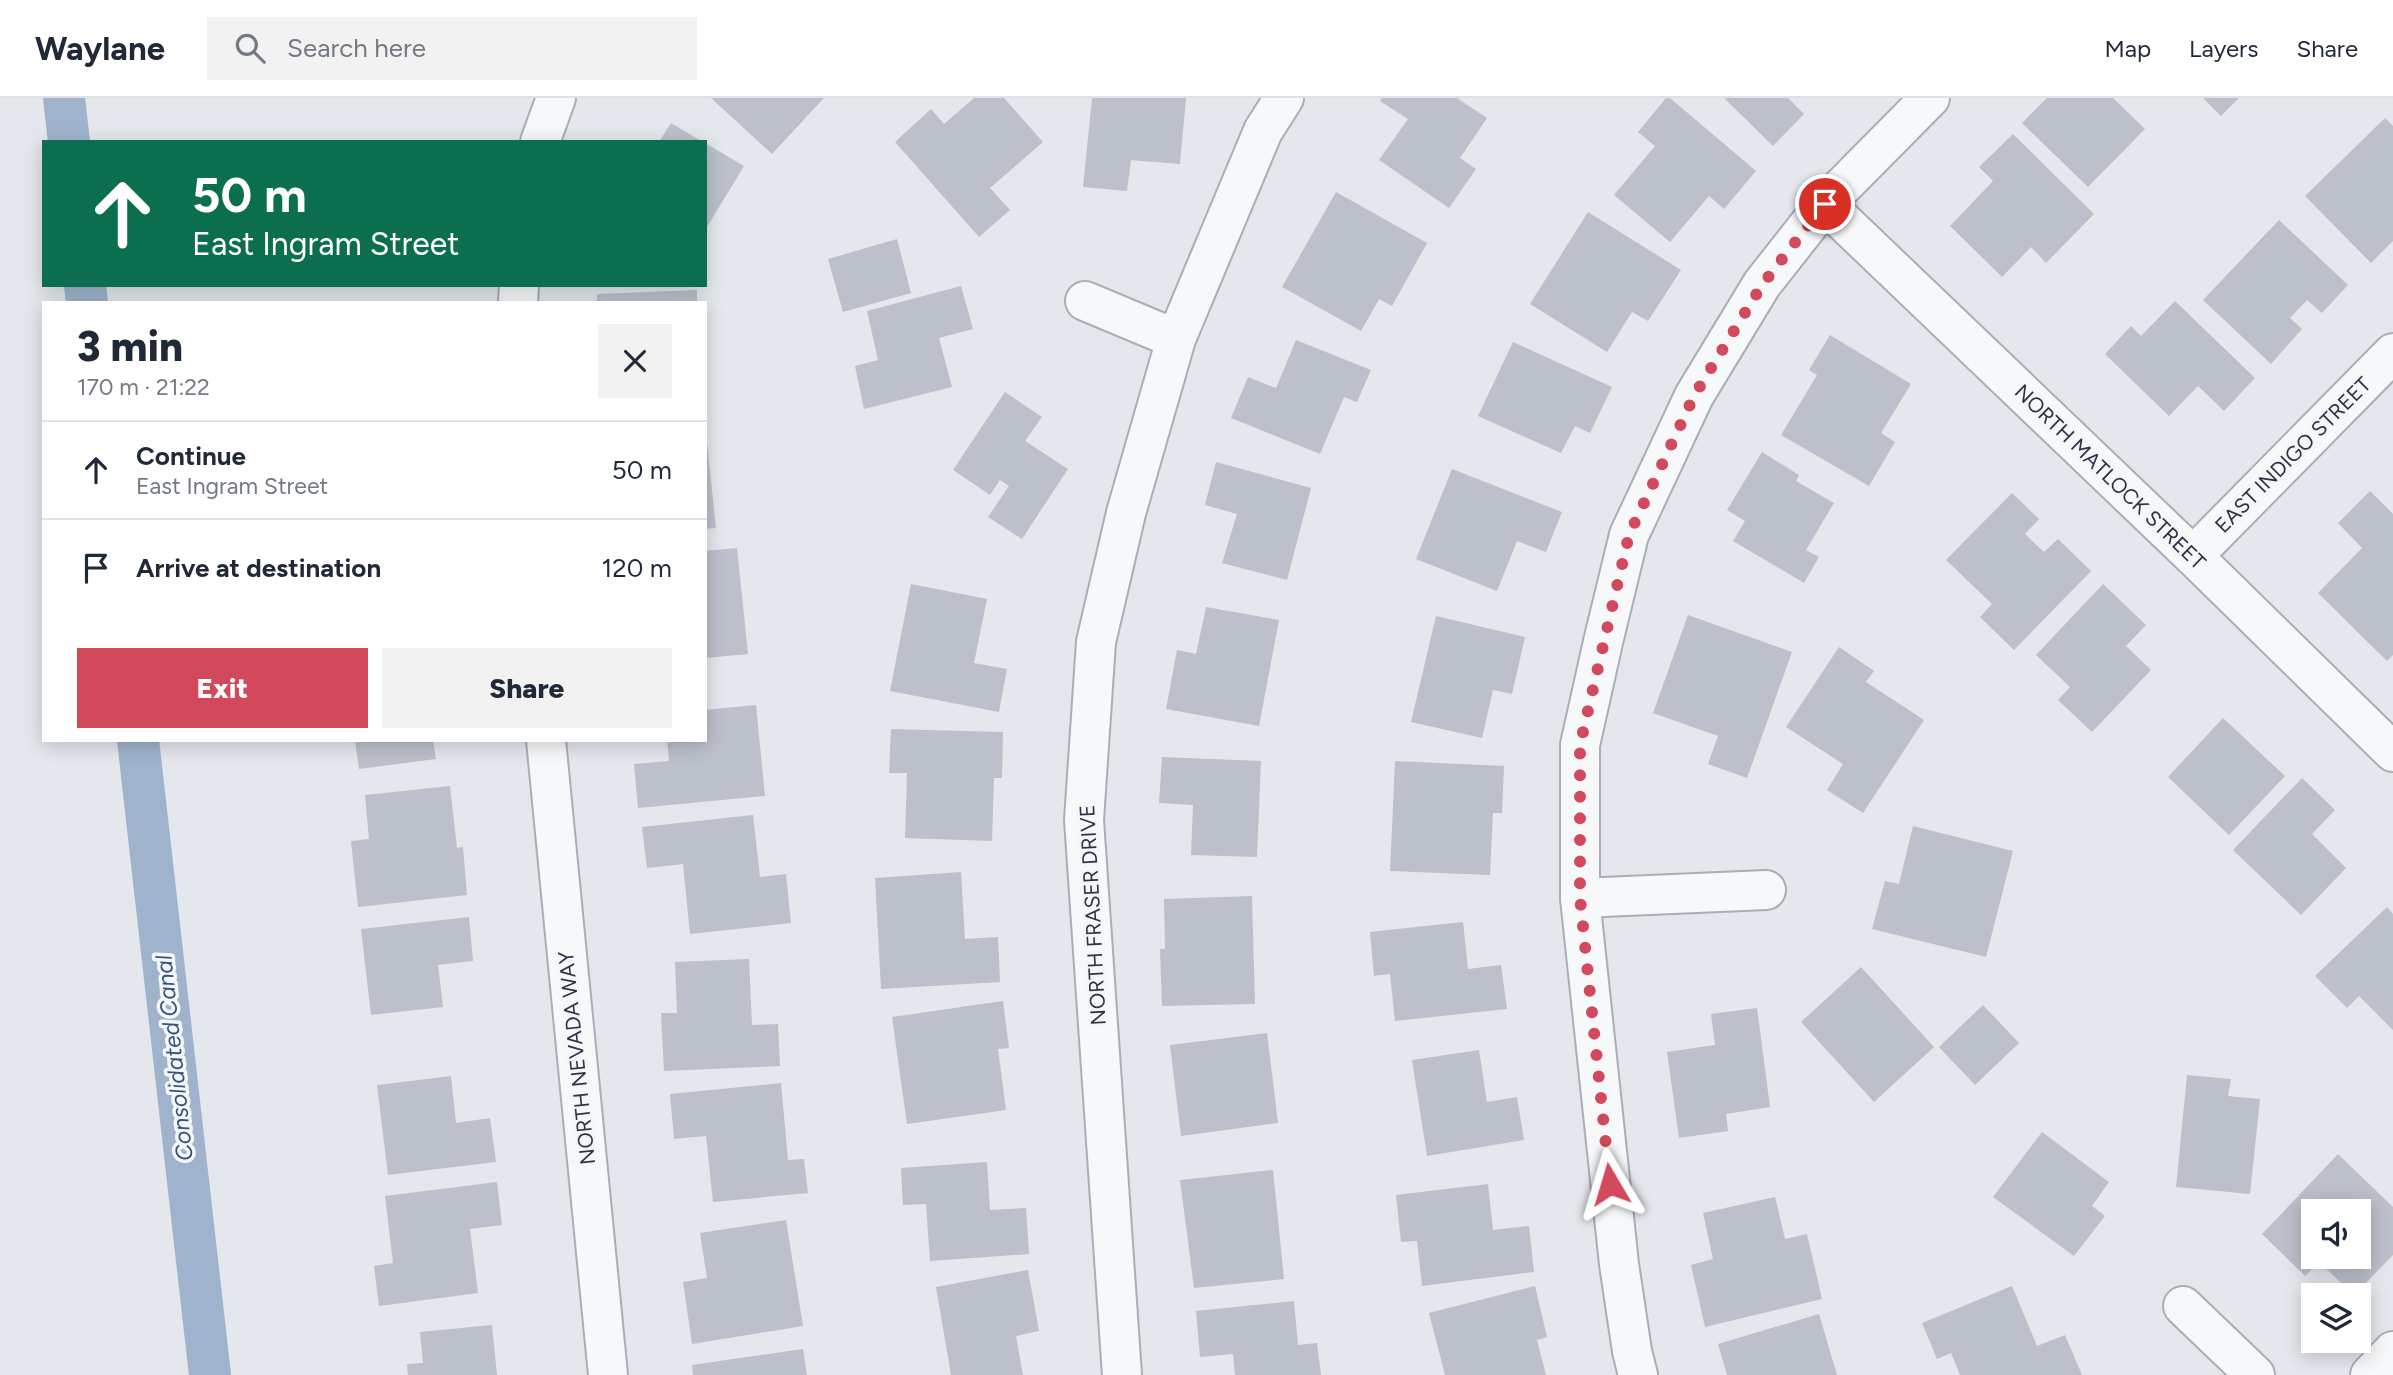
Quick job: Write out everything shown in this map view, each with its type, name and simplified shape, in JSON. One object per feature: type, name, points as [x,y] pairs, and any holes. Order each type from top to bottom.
[{"type":"street","points":[[541,140],[556,98]]},
{"type":"street","name":"NORTH FRASER DRIVE","points":[[1122,1375],[1084,820],[1096,642],[1126,513],[1176,339],[1263,131],[1284,98]]},
{"type":"street","points":[[1638,1375],[1619,1264],[1580,898],[1580,745],[1629,535],[1694,396],[1762,285],[1825,204],[1930,98]]},
{"type":"street","name":"NORTH MATLOCK STREET","points":[[1825,204],[2193,556],[2393,752]]},
{"type":"street","points":[[1085,301],[1176,339]]},
{"type":"street","name":"EAST INDIGO STREET","points":[[2193,556],[2393,353]]},
{"type":"street","name":"NORTH NEVADA WAY","points":[[546,742],[608,1375]]},
{"type":"street","points":[[1580,898],[1766,890]]},
{"type":"street","points":[[2183,1306],[2255,1375]]},
{"type":"street","points":[[2370,1375],[2393,1351]]},
{"type":"building","points":[[711,98],[824,98],[772,154]]},
{"type":"building","points":[[974,98],[1004,98],[1043,142],[990,188],[1010,210],[979,237],[895,142],[931,109],[944,124]]},
{"type":"building","points":[[1092,98],[1186,98],[1180,164],[1131,160],[1127,191],[1083,187]]},
{"type":"building","points":[[1382,98],[1457,98],[1487,118],[1460,158],[1476,169],[1449,208],[1379,160],[1408,119],[1380,101]]},
{"type":"building","points":[[1666,98],[1670,98],[1756,171],[1724,209],[1709,196],[1670,242],[1614,195],[1655,146],[1638,132]]},
{"type":"building","points":[[1724,98],[1788,98],[1804,114],[1773,146]]},
{"type":"building","points":[[2047,98],[2113,98],[2145,129],[2088,187],[2022,123]]},
{"type":"building","points":[[2203,98],[2239,98],[2221,116]]},
{"type":"building","points":[[2385,118],[2393,126],[2393,241],[2371,263],[2305,196]]},
{"type":"building","points":[[671,123],[700,140],[660,140]]},
{"type":"building","points":[[2013,134],[2094,214],[2046,263],[2031,247],[2002,277],[1950,226],[1993,181],[1979,167]]},
{"type":"building","points":[[707,144],[744,166],[707,227]]},
{"type":"building","points":[[1336,192],[1427,243],[1392,306],[1379,299],[1361,331],[1282,287]]},
{"type":"building","points":[[1588,212],[1681,270],[1648,321],[1632,312],[1607,352],[1530,304]]},
{"type":"building","points":[[2279,220],[2348,285],[2322,313],[2307,300],[2290,318],[2302,329],[2271,364],[2203,300]]},
{"type":"building","points":[[897,239],[911,293],[843,312],[828,259]]},
{"type":"building","points":[[961,286],[973,329],[939,338],[952,387],[864,409],[855,366],[878,360],[867,311]]},
{"type":"building","points":[[697,290],[697,301],[597,301],[597,294]]},
{"type":"building","points":[[2175,301],[2255,378],[2224,411],[2198,386],[2169,416],[2105,354],[2131,326],[2141,336]]},
{"type":"building","points":[[1830,335],[1911,384],[1881,433],[1895,442],[1869,486],[1781,435],[1817,375],[1809,370]]},
{"type":"building","points":[[1296,340],[1371,370],[1357,402],[1344,397],[1320,454],[1231,418],[1248,377],[1276,388]]},
{"type":"building","points":[[1513,342],[1612,387],[1590,433],[1575,426],[1561,453],[1478,416]]},
{"type":"building","points":[[1005,392],[1042,417],[1025,441],[1068,469],[1022,539],[988,517],[1009,486],[1000,480],[990,495],[953,470]]},
{"type":"building","points":[[707,443],[716,528],[707,529]]},
{"type":"building","points":[[1762,452],[1799,475],[1796,481],[1834,503],[1806,550],[1819,557],[1804,583],[1733,541],[1745,521],[1727,510]]},
{"type":"building","points":[[1216,462],[1311,488],[1287,580],[1222,563],[1237,514],[1205,505]]},
{"type":"building","points":[[1452,469],[1562,512],[1546,552],[1517,541],[1497,591],[1416,559]]},
{"type":"building","points":[[2370,491],[2393,514],[2393,655],[2387,661],[2318,593],[2362,548],[2338,523]]},
{"type":"building","points":[[2012,493],[2039,519],[2025,534],[2044,552],[2058,539],[2091,571],[2014,650],[1980,617],[1992,604],[1946,560]]},
{"type":"building","points":[[737,548],[748,654],[707,658],[707,551]]},
{"type":"building","points":[[911,584],[987,599],[974,663],[1007,669],[999,712],[890,691]]},
{"type":"building","points":[[2103,584],[2146,625],[2126,646],[2151,670],[2092,732],[2058,700],[2070,687],[2036,655]]},
{"type":"building","points":[[1206,607],[1279,620],[1259,726],[1166,709],[1177,650],[1196,654]]},
{"type":"building","points":[[1688,615],[1792,652],[1747,778],[1708,764],[1718,736],[1653,713]]},
{"type":"building","points":[[1436,616],[1525,637],[1512,694],[1493,690],[1482,738],[1411,722]]},
{"type":"building","points":[[1839,647],[1874,671],[1866,682],[1924,720],[1863,813],[1827,790],[1843,764],[1786,727]]},
{"type":"building","points":[[756,705],[765,796],[638,808],[634,764],[669,761],[667,742],[707,742],[707,710]]},
{"type":"building","points":[[2223,718],[2285,776],[2229,835],[2168,777]]},
{"type":"building","points":[[891,729],[1003,732],[1002,778],[994,778],[992,841],[905,838],[907,773],[889,773]]},
{"type":"building","points":[[355,742],[433,742],[436,759],[359,769]]},
{"type":"building","points":[[1162,757],[1261,761],[1257,857],[1191,855],[1193,805],[1159,803]]},
{"type":"building","points":[[1395,761],[1504,766],[1502,813],[1493,813],[1490,875],[1390,871]]},
{"type":"building","points":[[2302,778],[2335,810],[2312,834],[2346,868],[2301,915],[2233,850]]},
{"type":"building","points":[[450,786],[457,848],[463,847],[467,895],[358,907],[351,841],[369,839],[365,795]]},
{"type":"building","points":[[753,815],[760,877],[786,874],[791,923],[690,934],[683,864],[647,868],[642,827]]},
{"type":"building","points":[[1913,826],[2013,851],[1986,957],[1872,929],[1885,881],[1899,884]]},
{"type":"building","points":[[961,872],[965,939],[998,937],[1000,982],[881,989],[875,878]]},
{"type":"building","points":[[1252,896],[1255,1004],[1162,1006],[1160,949],[1165,949],[1164,899]]},
{"type":"building","points":[[2387,907],[2393,914],[2393,1030],[2359,996],[2347,1008],[2315,976]]},
{"type":"building","points":[[469,917],[473,961],[438,965],[443,1007],[371,1015],[361,929]]},
{"type":"building","points":[[1463,922],[1468,969],[1501,965],[1507,1009],[1395,1021],[1390,974],[1374,976],[1370,932]]},
{"type":"building","points":[[749,959],[752,1025],[778,1024],[780,1066],[664,1071],[661,1013],[677,1013],[675,962]]},
{"type":"building","points":[[1861,967],[1934,1047],[1874,1102],[1801,1022]]},
{"type":"building","points":[[1003,1001],[1009,1048],[998,1049],[1006,1110],[907,1124],[892,1017]]},
{"type":"building","points":[[1983,1005],[2019,1043],[1975,1085],[1939,1047]]},
{"type":"building","points":[[1757,1008],[1770,1107],[1726,1114],[1728,1131],[1679,1138],[1667,1052],[1715,1045],[1711,1014]]},
{"type":"building","points":[[1267,1033],[1278,1123],[1181,1136],[1170,1045]]},
{"type":"building","points":[[1479,1050],[1487,1102],[1517,1097],[1524,1140],[1427,1156],[1412,1060]]},
{"type":"building","points":[[2187,1075],[2231,1079],[2228,1096],[2260,1099],[2250,1194],[2176,1187]]},
{"type":"building","points":[[451,1076],[456,1123],[490,1118],[496,1162],[388,1175],[377,1085]]},
{"type":"building","points":[[781,1083],[788,1160],[804,1159],[808,1193],[713,1202],[706,1136],[674,1139],[670,1094]]},
{"type":"building","points":[[2042,1132],[2109,1182],[2092,1206],[2105,1216],[2074,1256],[1993,1197]]},
{"type":"building","points":[[2338,1154],[2393,1207],[2393,1255],[2366,1283],[2341,1283],[2326,1269],[2371,1269],[2371,1199],[2301,1199],[2301,1269],[2312,1269],[2305,1276],[2262,1234]]},
{"type":"building","points":[[987,1162],[990,1210],[1026,1208],[1029,1254],[930,1261],[926,1204],[903,1205],[901,1168]]},
{"type":"building","points":[[1273,1170],[1284,1279],[1194,1288],[1180,1180]]},
{"type":"building","points":[[497,1182],[502,1225],[470,1229],[478,1293],[379,1306],[374,1266],[393,1263],[385,1196]]},
{"type":"building","points":[[1488,1184],[1493,1230],[1529,1226],[1534,1272],[1422,1286],[1417,1241],[1401,1242],[1396,1195]]},
{"type":"building","points":[[1775,1197],[1785,1239],[1807,1234],[1822,1299],[1705,1327],[1691,1265],[1713,1259],[1703,1213]]},
{"type":"building","points":[[786,1220],[803,1326],[692,1344],[683,1282],[707,1278],[700,1233]]},
{"type":"building","points":[[1028,1270],[1039,1331],[1016,1336],[1023,1375],[951,1375],[936,1287]]},
{"type":"building","points":[[1535,1286],[1547,1337],[1537,1340],[1546,1375],[1445,1375],[1429,1313]]},
{"type":"building","points":[[2012,1286],[2037,1346],[2065,1335],[2082,1375],[1960,1375],[1951,1353],[1937,1359],[1922,1323]]},
{"type":"building","points":[[1294,1301],[1298,1345],[1317,1343],[1321,1375],[1235,1375],[1233,1354],[1200,1357],[1196,1311]]},
{"type":"building","points":[[1819,1314],[1837,1375],[1727,1375],[1718,1344]]},
{"type":"building","points":[[492,1325],[497,1375],[408,1375],[407,1364],[423,1363],[420,1332]]},
{"type":"building","points":[[803,1349],[807,1375],[693,1375],[692,1365]]},
{"type":"waterway","name":"Consolidated Canal","points":[[64,98],[69,140]]},
{"type":"waterway","name":"Consolidated Canal","points":[[85,287],[87,301]]},
{"type":"waterway","name":"Consolidated Canal","points":[[138,742],[210,1375]]},
{"type":"route","points":[[1610,1184],[1580,898],[1580,745],[1629,535],[1694,396],[1762,285],[1825,204]]}]
